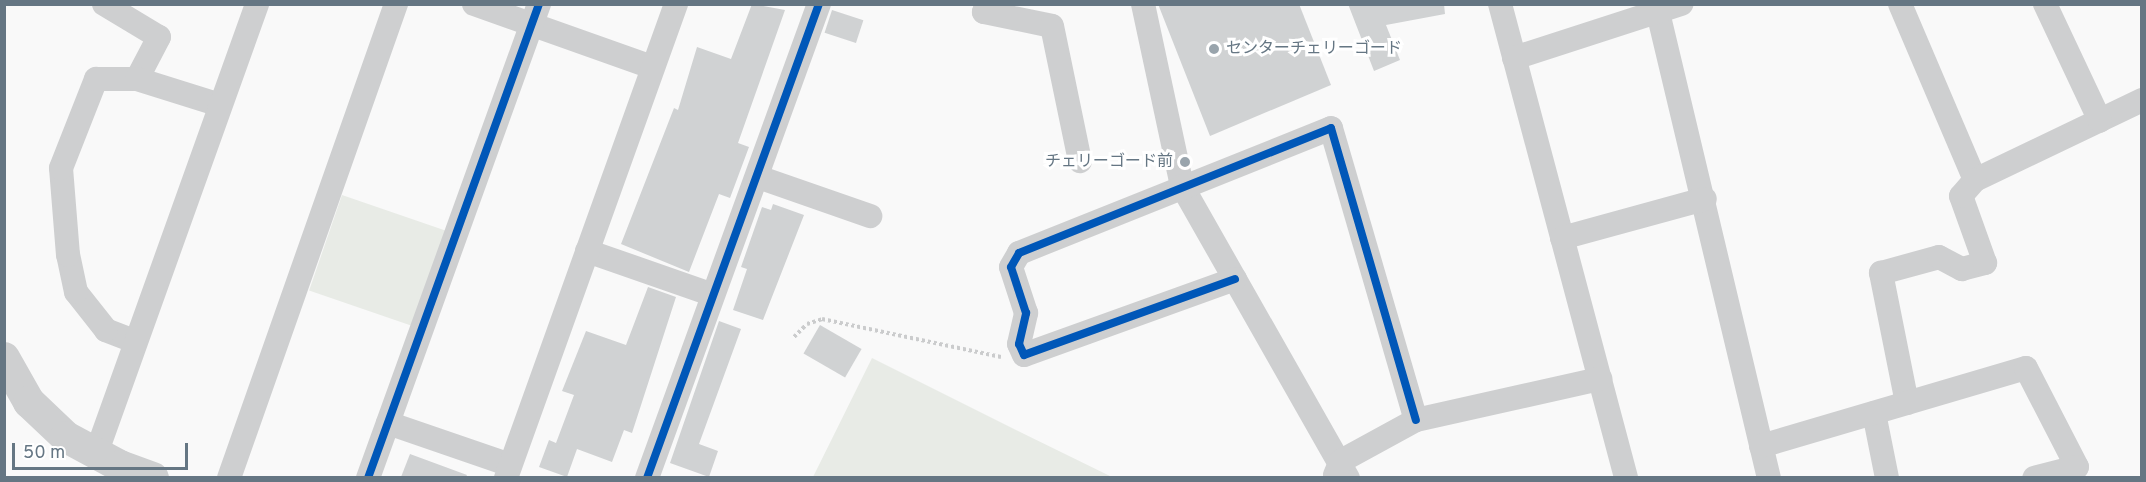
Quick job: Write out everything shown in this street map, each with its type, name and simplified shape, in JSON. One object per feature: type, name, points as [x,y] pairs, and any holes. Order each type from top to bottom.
[{"type":"street","points":[[104,4],[159,36],[137,79]]},
{"type":"street","points":[[96,454],[134,342],[257,4]]},
{"type":"street","points":[[229,477],[396,4]]},
{"type":"street","points":[[474,4],[535,14],[652,67]]},
{"type":"street","points":[[388,423],[508,471],[676,4]]},
{"type":"street","points":[[647,477],[819,4]]},
{"type":"street","points":[[988,4],[984,12],[1052,26],[1080,161]]},
{"type":"street","points":[[1143,4],[1182,186],[1341,472],[1416,420],[1600,380]]},
{"type":"street","points":[[1500,4],[1626,477]]},
{"type":"street","points":[[1514,58],[1656,9],[1681,4]]},
{"type":"street","points":[[1900,4],[1975,180]]},
{"type":"street","points":[[2045,4],[2100,121]]},
{"type":"street","points":[[1656,9],[1705,199],[1769,477]]},
{"type":"street","points":[[368,477],[535,14]]},
{"type":"street","points":[[134,342],[106,330],[76,292],[68,255],[61,168],[96,79],[137,79],[220,105]]},
{"type":"street","points":[[1906,403],[1881,273],[1939,257],[1962,269],[1985,262],[1961,196],[1975,180],[2141,104]]},
{"type":"street","points":[[1235,279],[1024,355],[1019,344],[1026,313],[1011,267],[1020,253],[1331,128],[1416,420]]},
{"type":"street","points":[[758,177],[870,216]]},
{"type":"street","points":[[1562,238],[1705,199]]},
{"type":"street","points":[[587,251],[713,295]]},
{"type":"street","points":[[4,358],[29,402],[66,437],[96,454],[153,477]]},
{"type":"street","points":[[1761,446],[2026,368],[2077,467],[2034,477]]},
{"type":"street","points":[[1874,413],[1887,477]]},
{"type":"path","points":[[794,337],[807,324],[822,319],[1013,360],[1024,355]]},
{"type":"shaded area","points":[[342,195],[446,231],[413,326],[309,290]]},
{"type":"shaded area","points":[[872,358],[1016,430],[1112,477],[813,477]]},
{"type":"building","points":[[752,4],[785,10],[738,143],[749,147],[730,198],[719,194],[689,272],[621,244],[674,108],[678,110],[697,47],[731,59]]},
{"type":"building","name":"センターチェリーゴード","points":[[1158,4],[1299,4],[1331,85],[1210,136]]},
{"type":"building","name":"センターチェリーゴード","points":[[1348,4],[1444,4],[1445,14],[1386,25],[1400,60],[1374,71]]},
{"type":"building","points":[[832,10],[863,20],[856,43],[825,33]]},
{"type":"building","points":[[773,204],[804,215],[763,320],[733,310],[747,269],[741,267],[762,207],[771,210]]},
{"type":"building","points":[[648,287],[676,297],[632,433],[624,430],[612,462],[577,449],[567,477],[539,467],[549,440],[556,443],[574,395],[562,391],[586,331],[626,345]]},
{"type":"building","points":[[719,321],[741,329],[699,444],[718,451],[709,477],[670,463]]},
{"type":"building","points":[[820,325],[862,349],[845,378],[804,354]]},
{"type":"building","points":[[410,454],[467,475],[466,477],[401,477]]},
{"type":"cycle path","points":[[368,478],[539,4]]},
{"type":"cycle path","points":[[647,478],[819,4]]},
{"type":"cycle path","points":[[1235,279],[1024,355],[1019,344],[1026,313],[1011,267],[1019,253],[1331,128],[1416,420]]},
{"type":"place","name":"センターチェリーゴード","points":[[1214,49]]},
{"type":"place","name":"チェリーゴード前","points":[[1185,162]]}]
